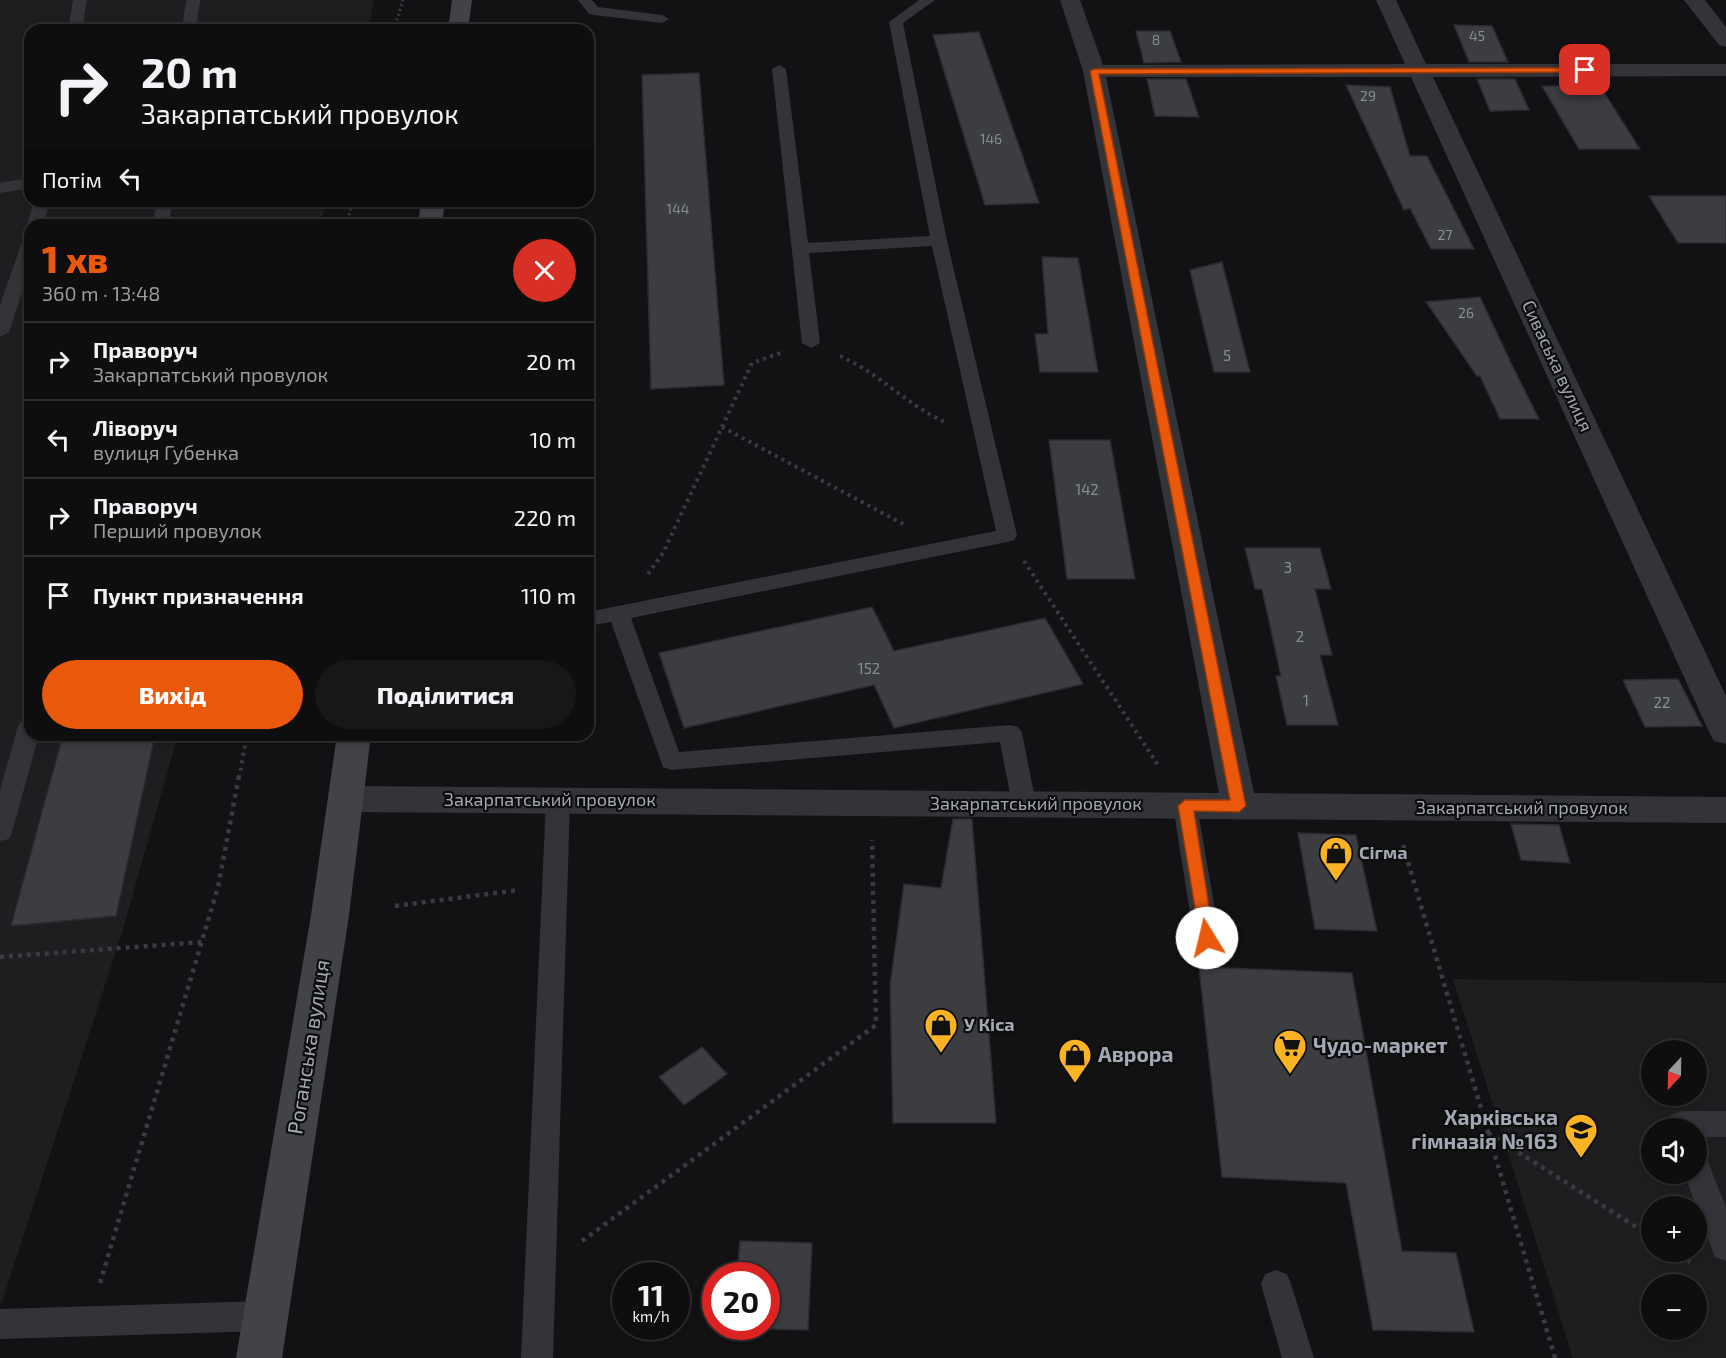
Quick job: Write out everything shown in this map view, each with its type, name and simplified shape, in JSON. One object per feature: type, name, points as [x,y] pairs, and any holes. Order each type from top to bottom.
[{"type":"main road","points":[[459,24],[462,0]]},
{"type":"main road","name":"Роганська вулиця","points":[[259,1358],[330,915],[353,741]]},
{"type":"street","points":[[1070,0],[1094,71],[1239,806]]},
{"type":"street","name":"Сиваська вулиця","points":[[1386,0],[1726,732]]},
{"type":"street","points":[[1694,0],[1726,40]]},
{"type":"street","points":[[1094,71],[1726,70]]},
{"type":"street","name":"Закарпатський провулок","points":[[346,799],[1726,810]]},
{"type":"lane","points":[[76,24],[80,0]]},
{"type":"lane","points":[[190,24],[193,0]]},
{"type":"lane","points":[[585,0],[594,11],[662,19]]},
{"type":"lane","points":[[594,618],[1007,535],[939,240],[896,22],[928,0]]},
{"type":"lane","points":[[779,69],[811,343]]},
{"type":"lane","points":[[0,188],[24,184]]},
{"type":"lane","points":[[800,248],[939,240]]},
{"type":"lane","points":[[0,332],[24,261]]},
{"type":"lane","points":[[619,613],[671,761],[1010,733],[1024,804]]},
{"type":"lane","points":[[0,832],[26,741]]},
{"type":"lane","points":[[537,1358],[558,800]]},
{"type":"lane","points":[[1185,806],[1207,938]]},
{"type":"lane","points":[[1707,1124],[1726,1124]]},
{"type":"lane","points":[[1703,1184],[1726,1247]]},
{"type":"lane","points":[[1276,1284],[1298,1358]]},
{"type":"lane","points":[[0,1324],[266,1316]]},
{"type":"path","points":[[396,24],[403,0]]},
{"type":"path","points":[[619,613],[663,553],[752,363],[811,343],[865,367],[922,412],[986,438]]},
{"type":"path","points":[[722,427],[883,511],[940,548]]},
{"type":"path","points":[[1007,535],[1185,806]]},
{"type":"path","points":[[89,1321],[218,887],[246,741]]},
{"type":"path","points":[[540,1272],[876,1025],[871,803]]},
{"type":"path","points":[[1392,807],[1555,1358]]},
{"type":"path","points":[[395,906],[553,886]]},
{"type":"path","points":[[0,957],[202,942]]},
{"type":"path","points":[[1488,1133],[1641,1230]]},
{"type":"shaded area","points":[[0,0],[374,0],[369,24],[24,24],[24,207],[325,207],[322,219],[24,219],[24,741],[176,741],[122,933],[0,1308]]},
{"type":"shaded area","name":"Харківська гімназія №163","points":[[1453,979],[1726,983],[1726,1358],[1573,1358]]},
{"type":"building","points":[[1454,25],[1492,26],[1508,62],[1469,62]]},
{"type":"building","points":[[1136,31],[1170,31],[1181,62],[1144,63]]},
{"type":"building","points":[[979,32],[1039,203],[985,205],[933,35]]},
{"type":"building","points":[[699,73],[724,385],[651,389],[642,75]]},
{"type":"building","points":[[1147,79],[1186,79],[1199,117],[1155,116]]},
{"type":"building","points":[[1477,79],[1515,79],[1529,110],[1490,111]]},
{"type":"building","points":[[1346,85],[1390,87],[1410,156],[1427,156],[1474,249],[1431,249],[1410,208],[1404,210]]},
{"type":"building","points":[[1542,86],[1600,86],[1640,149],[1579,149]]},
{"type":"building","points":[[1649,196],[1726,196],[1726,243],[1678,243]]},
{"type":"building","points":[[1042,257],[1078,258],[1098,372],[1040,372],[1035,334],[1048,334]]},
{"type":"building","points":[[1222,262],[1250,372],[1214,372],[1190,270]]},
{"type":"building","points":[[1480,297],[1539,419],[1500,419],[1480,376],[1477,376],[1426,302]]},
{"type":"building","points":[[1049,440],[1110,440],[1135,579],[1067,579]]},
{"type":"building","points":[[1245,548],[1320,548],[1331,589],[1315,589],[1332,655],[1320,655],[1338,725],[1287,725],[1276,676],[1281,676],[1262,589],[1255,589]]},
{"type":"building","points":[[872,607],[894,651],[1045,618],[1083,684],[894,728],[874,685],[684,728],[659,653]]},
{"type":"building","points":[[1678,679],[1702,726],[1645,727],[1623,680]]},
{"type":"building","points":[[61,741],[154,741],[116,916],[11,926]]},
{"type":"building","name":"У Кіса","points":[[953,819],[972,819],[996,1123],[893,1123],[890,985],[904,884],[941,888]]},
{"type":"building","points":[[1511,824],[1559,825],[1570,863],[1521,860]]},
{"type":"building","name":"Сігма","points":[[1298,833],[1356,835],[1377,931],[1315,929]]},
{"type":"building","name":"Чудо-маркет","points":[[1199,967],[1352,973],[1402,1251],[1456,1253],[1474,1332],[1373,1330],[1346,1183],[1222,1177]]},
{"type":"building","points":[[702,1047],[727,1074],[684,1105],[659,1077]]},
{"type":"building","points":[[740,1241],[812,1243],[808,1330],[780,1329],[780,1262],[738,1262]]},
{"type":"place","name":"Сігма","points":[[1336,882]]},
{"type":"place","name":"У Кіса","points":[[941,1054]]},
{"type":"place","name":"Чудо-маркет","points":[[1290,1075]]},
{"type":"place","name":"Аврора","points":[[1075,1084]]},
{"type":"place","name":"Харківська гімназія №163","points":[[1581,1159]]},
{"type":"route","points":[[1207,938],[1185,806],[1239,806],[1094,71],[1585,70]]}]
